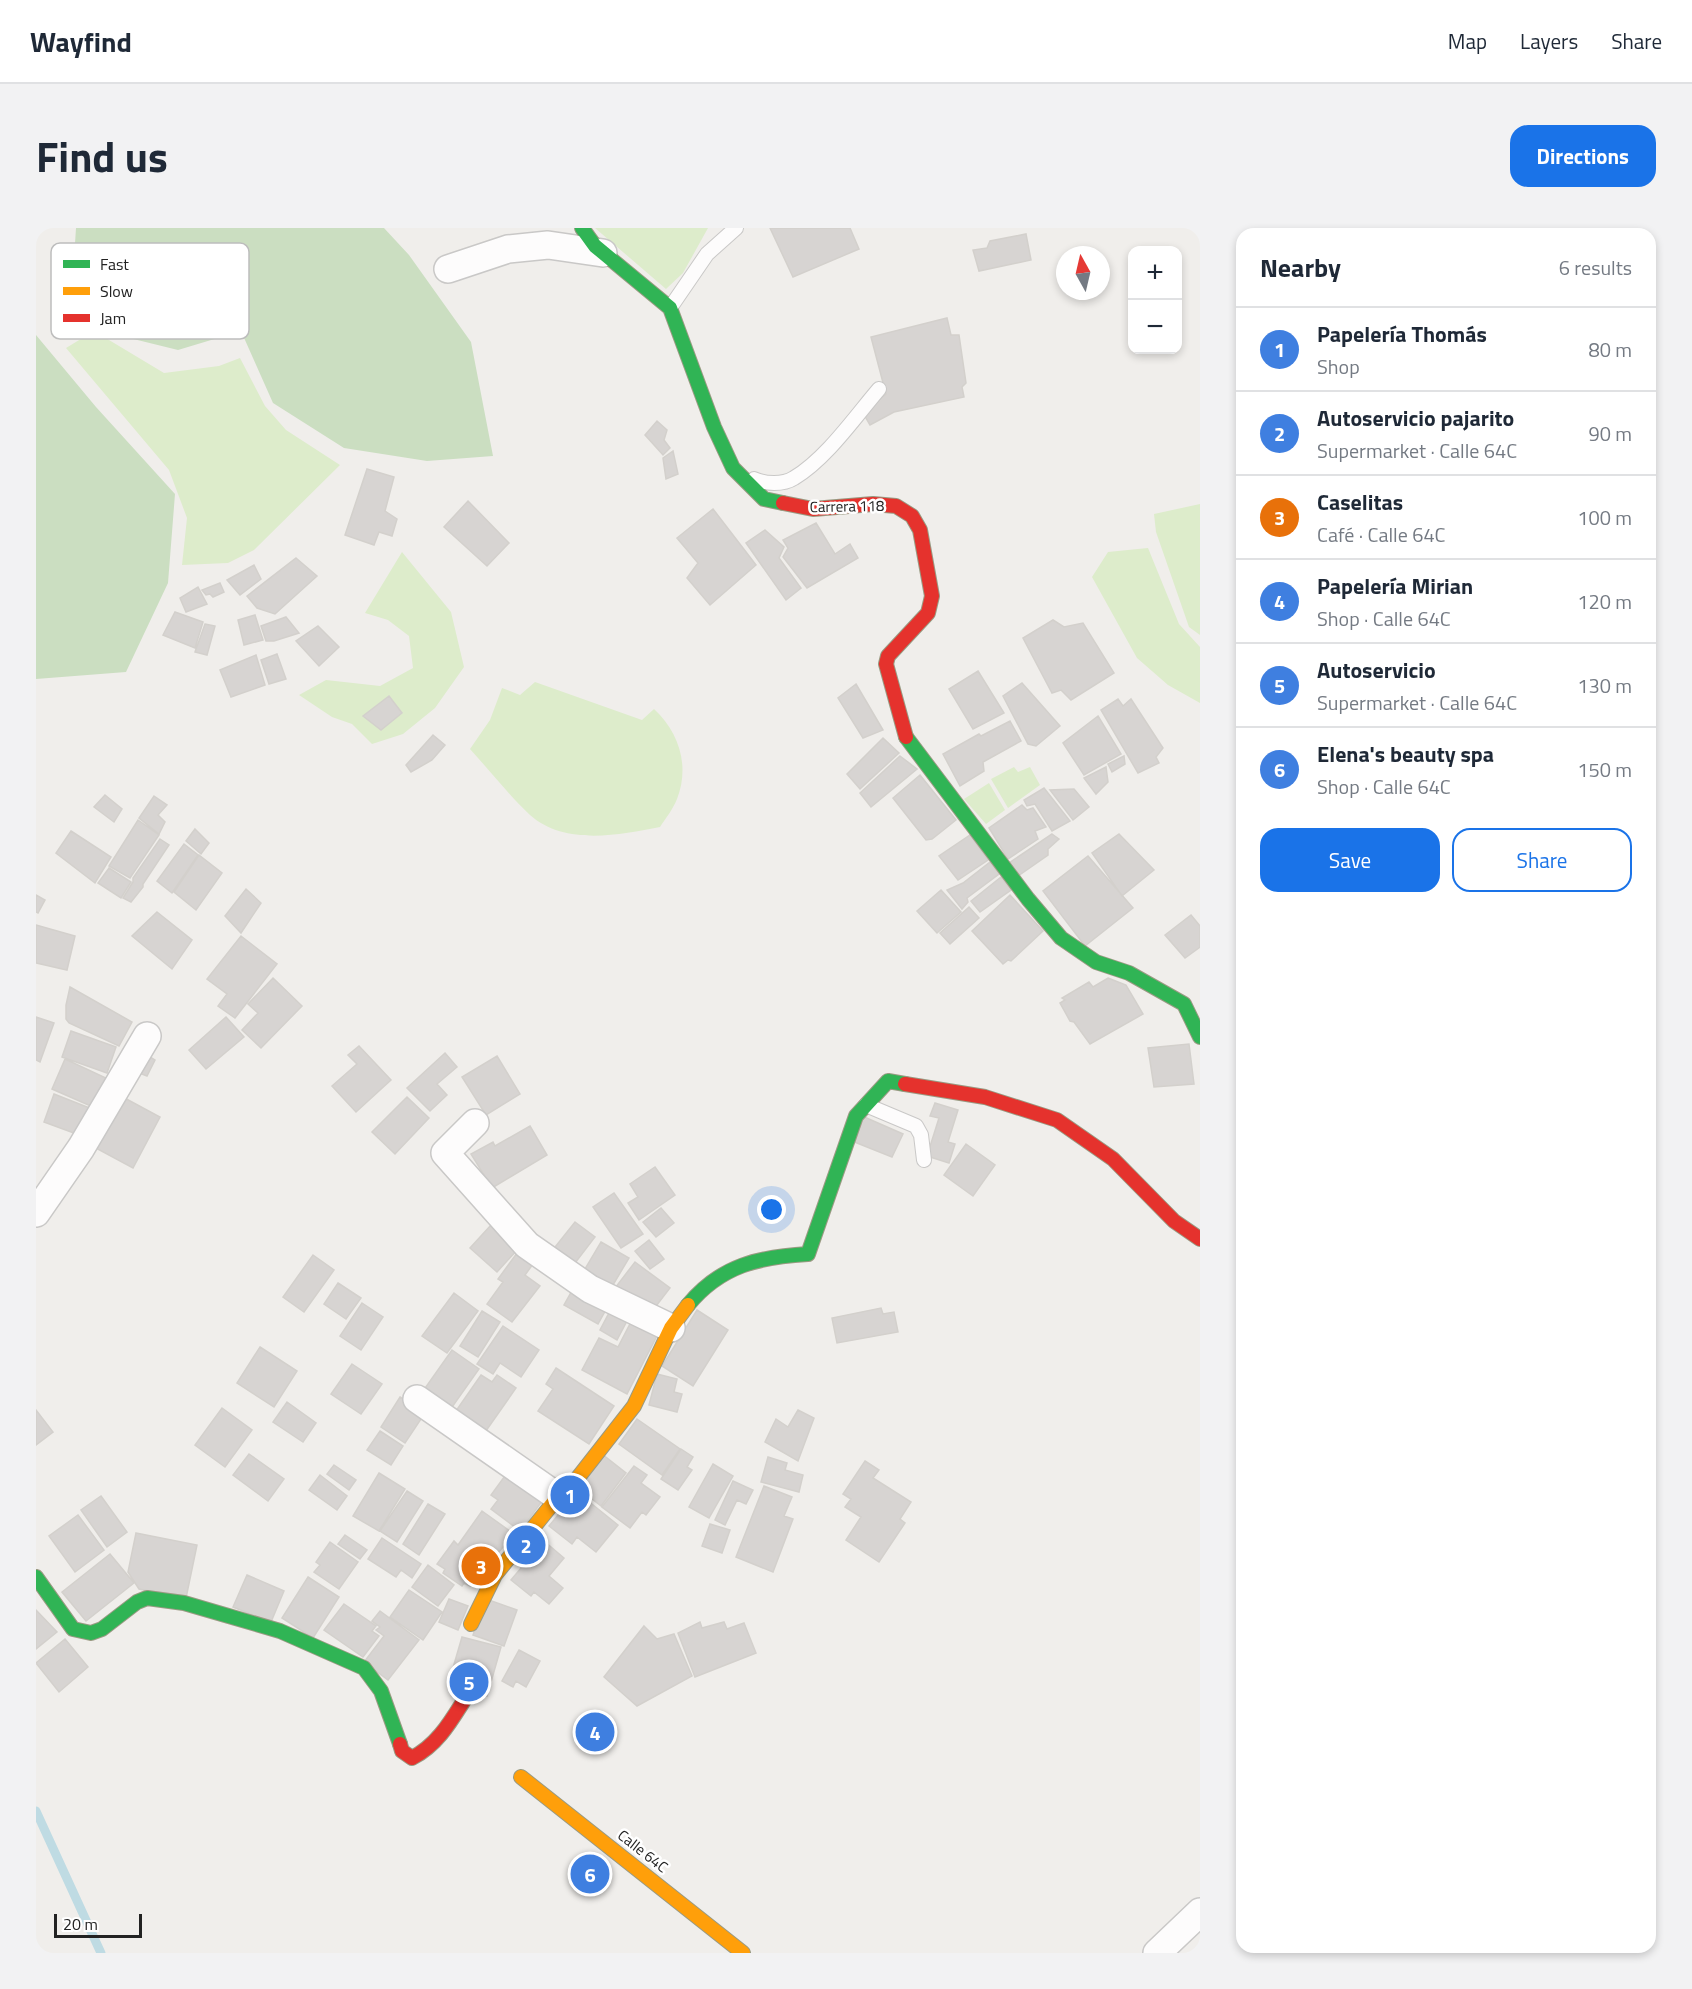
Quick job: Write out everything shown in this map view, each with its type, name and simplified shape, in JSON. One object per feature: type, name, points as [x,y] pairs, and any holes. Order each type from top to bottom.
[{"type":"street","points":[[582,228],[603,253],[670,308]]},
{"type":"street","points":[[448,269],[508,249],[548,245],[603,253]]},
{"type":"street","name":"Carrera 118","points":[[670,308],[714,427],[733,468],[764,499],[813,510],[873,504],[896,506],[912,516],[920,530],[932,596],[928,613],[888,656],[886,664],[904,736],[1028,899],[1061,938],[1096,962],[1129,973],[1184,1004],[1200,1037]]},
{"type":"street","points":[[36,1213],[81,1148],[147,1036]]},
{"type":"street","points":[[471,1624],[495,1575],[558,1497],[573,1484],[634,1406],[671,1328],[690,1302],[727,1270],[776,1256],[808,1254],[856,1116],[888,1081],[985,1097],[1057,1120],[1113,1159],[1174,1221],[1200,1239]]},
{"type":"street","points":[[475,1123],[445,1152],[527,1245],[590,1288],[671,1328]]},
{"type":"street","points":[[417,1399],[558,1497]]},
{"type":"street","points":[[36,1577],[73,1629],[91,1633],[102,1629],[137,1602],[147,1598],[184,1603],[280,1631],[364,1668],[381,1691],[402,1751],[412,1758],[425,1752],[435,1743],[468,1694]]},
{"type":"street","name":"Calle 64C","points":[[521,1778],[743,1953]]},
{"type":"street","points":[[1158,1953],[1200,1912]]},
{"type":"lane","points":[[670,308],[707,254],[736,228]]},
{"type":"lane","points":[[733,468],[764,484],[793,479],[839,436],[879,389]]},
{"type":"lane","points":[[866,1105],[916,1126],[921,1135],[924,1160]]},
{"type":"green space","points":[[76,228],[384,228],[409,255],[471,342],[493,456],[427,461],[344,448],[273,403],[245,339],[249,339],[249,243],[75,243]]},
{"type":"green space","points":[[595,228],[708,228],[683,273],[666,289]]},
{"type":"green space","points":[[36,335],[96,407],[175,494],[168,583],[126,672],[36,679]]},
{"type":"green space","points":[[81,339],[107,339],[164,373],[219,366],[240,358],[265,406],[286,430],[340,465],[254,550],[228,563],[182,565],[187,518],[169,470],[66,348]]},
{"type":"green space","points":[[133,339],[214,339],[178,350]]},
{"type":"green space","points":[[1200,504],[1200,635],[1189,627],[1156,532],[1154,514]]},
{"type":"green space","points":[[1148,548],[1179,624],[1200,647],[1200,703],[1168,685],[1137,658],[1092,577],[1108,552]]},
{"type":"green space","points":[[402,552],[451,612],[464,667],[435,708],[403,734],[372,744],[352,724],[332,717],[299,695],[326,680],[380,686],[413,668],[409,636],[388,620],[365,613]]},
{"type":"green space","points":[[535,682],[642,720],[654,709],[663,718],[680,750],[682,774],[677,799],[660,827],[593,836],[576,835],[544,825],[530,815],[470,749],[490,720],[502,688],[520,695]]},
{"type":"green space","points":[[1014,767],[1018,772],[1030,767],[1040,785],[1008,808],[991,779]]},
{"type":"green space","points":[[989,783],[1005,810],[986,824],[964,799]]},
{"type":"building","points":[[770,228],[850,228],[859,249],[793,277]]},
{"type":"building","points":[[1026,234],[1031,260],[979,271],[973,250],[987,248],[990,241]]},
{"type":"building","points":[[947,318],[951,335],[959,335],[966,383],[962,387],[964,397],[894,412],[870,425],[863,413],[886,394],[871,337]]},
{"type":"building","points":[[657,421],[667,430],[664,440],[670,448],[663,455],[645,435]]},
{"type":"building","points":[[673,451],[678,474],[666,479],[663,458]]},
{"type":"building","points":[[367,469],[394,477],[385,511],[397,519],[392,536],[379,532],[374,545],[345,535]]},
{"type":"building","points":[[468,501],[509,543],[487,566],[444,527]]},
{"type":"building","points":[[713,509],[756,565],[710,605],[687,578],[698,563],[677,538]]},
{"type":"building","points":[[816,523],[835,554],[850,544],[858,558],[807,588],[783,557],[788,548],[783,540]]},
{"type":"building","points":[[765,530],[784,547],[779,558],[801,588],[786,600],[746,543]]},
{"type":"building","points":[[296,558],[317,576],[275,614],[257,608],[247,596]]},
{"type":"building","points":[[254,565],[261,579],[240,595],[227,580]]},
{"type":"building","points":[[220,583],[224,592],[213,597],[210,594],[206,595],[202,590]]},
{"type":"building","points":[[198,587],[207,604],[186,612],[180,598]]},
{"type":"building","points":[[175,612],[203,622],[195,648],[163,635]]},
{"type":"building","points":[[255,615],[263,640],[244,645],[238,620]]},
{"type":"building","points":[[286,617],[299,633],[274,641],[266,641],[261,626]]},
{"type":"building","points":[[1053,620],[1064,627],[1083,623],[1114,673],[1071,700],[1061,690],[1052,693],[1023,638]]},
{"type":"building","points":[[205,624],[215,626],[207,655],[195,652]]},
{"type":"building","points":[[318,626],[339,647],[319,666],[296,641]]},
{"type":"building","points":[[277,654],[286,679],[269,684],[261,660]]},
{"type":"building","points":[[256,655],[265,685],[231,697],[220,670]]},
{"type":"building","points":[[978,671],[1004,713],[973,729],[949,689]]},
{"type":"building","points":[[1022,683],[1060,726],[1036,746],[1028,744],[1003,696]]},
{"type":"building","points":[[856,684],[883,730],[863,738],[838,698]]},
{"type":"building","points":[[389,696],[402,713],[381,730],[363,716]]},
{"type":"building","points":[[1118,699],[1123,706],[1131,699],[1163,748],[1156,757],[1159,763],[1138,773],[1101,710]]},
{"type":"building","points":[[1098,716],[1121,754],[1084,775],[1063,743]]},
{"type":"building","points":[[1010,721],[1021,741],[983,762],[984,771],[960,786],[943,754],[979,734],[981,736]]},
{"type":"building","points":[[433,735],[445,745],[432,760],[411,772],[406,765]]},
{"type":"building","points":[[883,738],[899,753],[860,789],[847,774]]},
{"type":"building","points":[[900,756],[917,769],[871,807],[860,793]]},
{"type":"building","points":[[1124,756],[1125,764],[1112,772],[1108,764]]},
{"type":"building","points":[[1106,767],[1108,782],[1096,794],[1084,778]]},
{"type":"building","points":[[920,775],[956,820],[932,839],[926,840],[893,798]]},
{"type":"building","points":[[1044,788],[1070,821],[1052,831],[1035,804],[1027,806],[1024,800]]},
{"type":"building","points":[[1074,789],[1089,807],[1073,820],[1050,790]]},
{"type":"building","points":[[105,795],[122,809],[114,822],[94,807]]},
{"type":"building","points":[[154,796],[167,805],[158,815],[165,822],[159,834],[139,818]]},
{"type":"building","points":[[1022,805],[1027,810],[1033,808],[1046,827],[1035,831],[1038,839],[1008,859],[989,828]]},
{"type":"building","points":[[138,820],[159,835],[130,878],[109,866]]},
{"type":"building","points":[[195,829],[209,843],[201,854],[186,841]]},
{"type":"building","points":[[71,831],[111,857],[95,883],[56,853]]},
{"type":"building","points":[[1052,834],[1059,839],[1048,849],[1048,855],[1018,876],[1009,863]]},
{"type":"building","points":[[1119,834],[1154,870],[1122,896],[1092,853]]},
{"type":"building","points":[[970,835],[988,860],[958,880],[939,856]]},
{"type":"building","points":[[160,839],[169,845],[143,887],[131,902],[123,898],[133,878]]},
{"type":"building","points":[[184,844],[198,855],[172,893],[157,881]]},
{"type":"building","points":[[199,855],[222,873],[196,910],[174,892]]},
{"type":"building","points":[[1088,856],[1133,908],[1085,946],[1043,891]]},
{"type":"building","points":[[990,862],[999,874],[967,898],[968,902],[962,909],[947,890],[963,883]]},
{"type":"building","points":[[109,868],[131,882],[121,898],[98,883]]},
{"type":"building","points":[[1001,877],[1011,890],[980,912],[971,901]]},
{"type":"building","points":[[246,889],[261,903],[241,933],[225,916]]},
{"type":"building","points":[[941,890],[961,912],[937,933],[917,911]]},
{"type":"building","points":[[36,895],[45,900],[38,913],[36,912]]},
{"type":"building","points":[[1010,895],[1043,931],[1011,961],[1008,960],[1003,964],[972,931]]},
{"type":"building","points":[[969,907],[979,918],[950,944],[940,933]]},
{"type":"building","points":[[157,912],[192,940],[172,969],[132,936]]},
{"type":"building","points":[[1191,915],[1200,926],[1200,947],[1185,958],[1165,935]]},
{"type":"building","points":[[36,925],[75,936],[67,970],[36,963]]},
{"type":"building","points":[[241,936],[277,964],[235,1018],[218,1006],[227,994],[207,979]]},
{"type":"building","points":[[273,978],[302,1006],[261,1048],[242,1030],[258,1013],[248,1004]]},
{"type":"building","points":[[1108,978],[1126,985],[1143,1014],[1090,1044],[1074,1022],[1070,1021],[1060,1003],[1065,1000],[1062,998],[1089,982],[1093,987]]},
{"type":"building","points":[[70,987],[132,1022],[119,1046],[69,1023],[66,1019],[66,1005]]},
{"type":"building","points":[[36,1017],[54,1023],[40,1062],[36,1060]]},
{"type":"building","points":[[226,1017],[244,1037],[206,1069],[189,1050]]},
{"type":"building","points":[[71,1031],[116,1047],[107,1073],[62,1057]]},
{"type":"building","points":[[1189,1044],[1194,1084],[1154,1087],[1148,1048]]},
{"type":"building","points":[[359,1046],[391,1080],[356,1112],[332,1086],[357,1064],[348,1055]]},
{"type":"building","points":[[142,1052],[155,1060],[147,1076],[132,1070]]},
{"type":"building","points":[[445,1053],[457,1067],[437,1084],[447,1095],[430,1111],[407,1088]]},
{"type":"building","points":[[497,1056],[520,1094],[486,1115],[462,1077]]},
{"type":"building","points":[[65,1059],[106,1078],[93,1107],[52,1089]]},
{"type":"building","points":[[54,1094],[92,1109],[82,1136],[44,1122]]},
{"type":"building","points":[[119,1095],[160,1117],[133,1168],[92,1146]]},
{"type":"building","points":[[407,1097],[429,1118],[395,1154],[372,1132]]},
{"type":"building","points":[[935,1103],[958,1110],[948,1142],[955,1144],[949,1163],[927,1156],[939,1118],[930,1116]]},
{"type":"building","points":[[862,1116],[903,1134],[892,1157],[852,1141]]},
{"type":"building","points":[[530,1126],[547,1155],[492,1188],[471,1154],[493,1142],[495,1146]]},
{"type":"building","points":[[966,1144],[995,1165],[973,1196],[944,1175]]},
{"type":"building","points":[[655,1167],[675,1195],[639,1220],[628,1203],[638,1197],[630,1184]]},
{"type":"building","points":[[614,1193],[643,1234],[621,1248],[593,1207]]},
{"type":"building","points":[[661,1208],[674,1223],[656,1237],[643,1222]]},
{"type":"building","points":[[575,1222],[595,1237],[572,1267],[551,1252]]},
{"type":"building","points":[[491,1225],[518,1249],[497,1272],[470,1248]]},
{"type":"building","points":[[649,1240],[664,1259],[650,1269],[635,1251]]},
{"type":"building","points":[[601,1242],[629,1258],[610,1290],[582,1274]]},
{"type":"building","points":[[520,1249],[536,1260],[525,1275],[540,1286],[512,1322],[487,1304],[503,1282],[498,1279]]},
{"type":"building","points":[[313,1255],[334,1270],[304,1312],[283,1297]]},
{"type":"building","points":[[635,1262],[670,1288],[650,1314],[615,1288]]},
{"type":"building","points":[[338,1283],[361,1298],[346,1319],[324,1304]]},
{"type":"building","points":[[574,1287],[608,1306],[598,1324],[564,1305]]},
{"type":"building","points":[[454,1293],[478,1311],[447,1353],[422,1336]]},
{"type":"building","points":[[362,1303],[383,1317],[361,1350],[340,1336]]},
{"type":"building","points":[[881,1308],[883,1314],[894,1312],[898,1332],[837,1343],[832,1318]]},
{"type":"building","points":[[611,1309],[628,1319],[617,1340],[600,1330]]},
{"type":"building","points":[[697,1310],[728,1330],[693,1386],[662,1366]]},
{"type":"building","points":[[482,1311],[500,1322],[478,1357],[460,1346]]},
{"type":"building","points":[[633,1318],[659,1332],[627,1394],[582,1370],[599,1338],[618,1347]]},
{"type":"building","points":[[503,1326],[539,1350],[521,1377],[500,1363],[493,1374],[477,1364]]},
{"type":"building","points":[[260,1347],[297,1371],[274,1407],[237,1383]]},
{"type":"building","points":[[452,1350],[479,1369],[450,1410],[423,1391]]},
{"type":"building","points":[[352,1364],[382,1384],[361,1414],[331,1394]]},
{"type":"building","points":[[556,1368],[614,1406],[589,1444],[538,1411],[553,1389],[546,1384]]},
{"type":"building","points":[[657,1374],[677,1379],[674,1392],[682,1394],[677,1412],[649,1405]]},
{"type":"building","points":[[481,1375],[492,1382],[497,1375],[516,1388],[481,1438],[451,1418]]},
{"type":"building","points":[[400,1397],[425,1413],[405,1443],[381,1427]]},
{"type":"building","points":[[287,1402],[316,1423],[303,1442],[273,1422]]},
{"type":"building","points":[[222,1408],[252,1430],[225,1467],[195,1445]]},
{"type":"building","points":[[36,1410],[53,1432],[36,1445]]},
{"type":"building","points":[[798,1410],[814,1418],[798,1461],[765,1442],[776,1419],[788,1427]]},
{"type":"building","points":[[637,1419],[680,1449],[662,1475],[619,1444]]},
{"type":"building","points":[[380,1431],[403,1446],[391,1465],[367,1450]]},
{"type":"building","points":[[681,1449],[693,1457],[687,1467],[692,1470],[678,1490],[661,1479]]},
{"type":"building","points":[[249,1454],[284,1479],[268,1501],[233,1475]]},
{"type":"building","points":[[602,1454],[626,1473],[601,1506],[577,1487]]},
{"type":"building","points":[[768,1457],[787,1463],[785,1470],[803,1475],[799,1492],[761,1482]]},
{"type":"building","points":[[865,1461],[879,1470],[873,1478],[911,1502],[900,1519],[905,1523],[879,1562],[846,1540],[861,1517],[845,1507],[851,1499],[843,1494]]},
{"type":"building","points":[[713,1464],[733,1476],[709,1518],[689,1507]]},
{"type":"building","points":[[334,1465],[356,1480],[349,1490],[327,1474]]},
{"type":"building","points":[[634,1466],[647,1475],[641,1483],[660,1497],[646,1515],[642,1512],[630,1528],[602,1507]]},
{"type":"building","points":[[379,1473],[405,1489],[379,1531],[353,1516]]},
{"type":"building","points":[[507,1473],[543,1500],[520,1531],[491,1509],[498,1500],[491,1495]]},
{"type":"building","points":[[320,1475],[347,1496],[337,1510],[309,1490]]},
{"type":"building","points":[[733,1481],[753,1490],[746,1504],[737,1500],[725,1525],[715,1520]]},
{"type":"building","points":[[764,1486],[792,1497],[784,1516],[793,1519],[773,1572],[736,1557]]},
{"type":"building","points":[[407,1491],[423,1501],[397,1542],[380,1531]]},
{"type":"building","points":[[577,1492],[618,1525],[596,1552],[577,1537],[572,1544],[549,1526]]},
{"type":"building","points":[[101,1496],[127,1532],[107,1547],[81,1510]]},
{"type":"building","points":[[428,1504],[445,1514],[419,1555],[403,1544]]},
{"type":"building","points":[[482,1511],[514,1534],[470,1586],[464,1583],[462,1586],[443,1573],[445,1569],[437,1564],[454,1541],[458,1545]]},
{"type":"building","points":[[78,1515],[104,1550],[75,1572],[49,1536]]},
{"type":"building","points":[[710,1524],[730,1530],[722,1553],[702,1546]]},
{"type":"building","points":[[136,1533],[197,1545],[186,1598],[139,1589],[128,1572]]},
{"type":"building","points":[[345,1535],[367,1550],[360,1559],[338,1544]]},
{"type":"building","points":[[382,1538],[421,1564],[412,1578],[401,1570],[396,1577],[368,1559]]},
{"type":"building","points":[[544,1541],[564,1558],[549,1576],[563,1588],[549,1604],[534,1592],[531,1596],[511,1580]]},
{"type":"building","points":[[330,1542],[358,1562],[339,1589],[314,1572],[320,1565],[316,1562]]},
{"type":"building","points":[[110,1554],[134,1583],[86,1621],[62,1592]]},
{"type":"building","points":[[428,1565],[454,1585],[438,1606],[412,1587]]},
{"type":"building","points":[[247,1575],[284,1591],[271,1622],[233,1607]]},
{"type":"building","points":[[308,1577],[339,1597],[313,1638],[282,1618]]},
{"type":"building","points":[[409,1590],[442,1612],[423,1640],[390,1617]]},
{"type":"building","points":[[449,1599],[468,1606],[458,1630],[439,1622]]},
{"type":"building","points":[[486,1599],[517,1610],[504,1646],[473,1635]]},
{"type":"building","points":[[344,1604],[376,1626],[372,1631],[379,1636],[363,1657],[324,1630]]},
{"type":"building","points":[[36,1610],[57,1632],[36,1649]]},
{"type":"building","points":[[380,1611],[419,1640],[388,1680],[364,1662],[384,1636],[376,1630],[380,1627],[372,1621]]},
{"type":"building","points":[[700,1622],[702,1628],[724,1622],[727,1629],[744,1623],[756,1653],[695,1677],[678,1633]]},
{"type":"building","points":[[644,1626],[657,1639],[674,1634],[692,1676],[637,1706],[604,1677]]},
{"type":"building","points":[[462,1637],[501,1647],[487,1696],[448,1685]]},
{"type":"building","points":[[65,1639],[88,1667],[59,1692],[36,1663]]},
{"type":"building","points":[[519,1650],[540,1661],[526,1687],[516,1681],[513,1687],[502,1681]]},
{"type":"waterway","points":[[36,1811],[101,1953]]},
{"type":"traffic: fast","points":[[582,228],[595,246],[670,308],[714,427],[733,468],[764,499],[783,503]]},
{"type":"traffic: fast","points":[[906,737],[1028,899],[1061,938],[1096,962],[1129,973],[1184,1004],[1200,1037]]},
{"type":"traffic: fast","points":[[688,1305],[714,1281],[742,1266],[773,1258],[808,1254],[856,1116],[888,1081],[905,1084]]},
{"type":"traffic: fast","points":[[36,1577],[73,1629],[91,1633],[102,1629],[137,1602],[147,1598],[184,1603],[280,1631],[364,1668],[381,1691],[400,1744]]},
{"type":"traffic: slow","points":[[471,1624],[495,1575],[558,1497],[573,1484],[634,1406],[671,1328],[688,1305]]},
{"type":"traffic: slow","points":[[521,1777],[743,1953]]},
{"type":"traffic: jam","points":[[783,503],[813,509],[873,504],[896,506],[912,516],[920,530],[932,596],[928,613],[888,656],[886,664],[906,737]]},
{"type":"traffic: jam","points":[[905,1084],[985,1097],[1057,1120],[1113,1159],[1174,1221],[1200,1239]]},
{"type":"traffic: jam","points":[[400,1744],[402,1751],[412,1758],[422,1752],[444,1730],[468,1694]]},
{"type":"place","name":"Papelería Thomás","points":[[570,1495]]},
{"type":"place","name":"Autoservicio pajarito","points":[[526,1545]]},
{"type":"place","name":"Caselitas","points":[[481,1566]]},
{"type":"place","name":"Autoservicio","points":[[469,1682]]},
{"type":"place","name":"Papelería Mirian","points":[[595,1732]]},
{"type":"place","name":"Elena's beauty spa","points":[[590,1874]]}]
